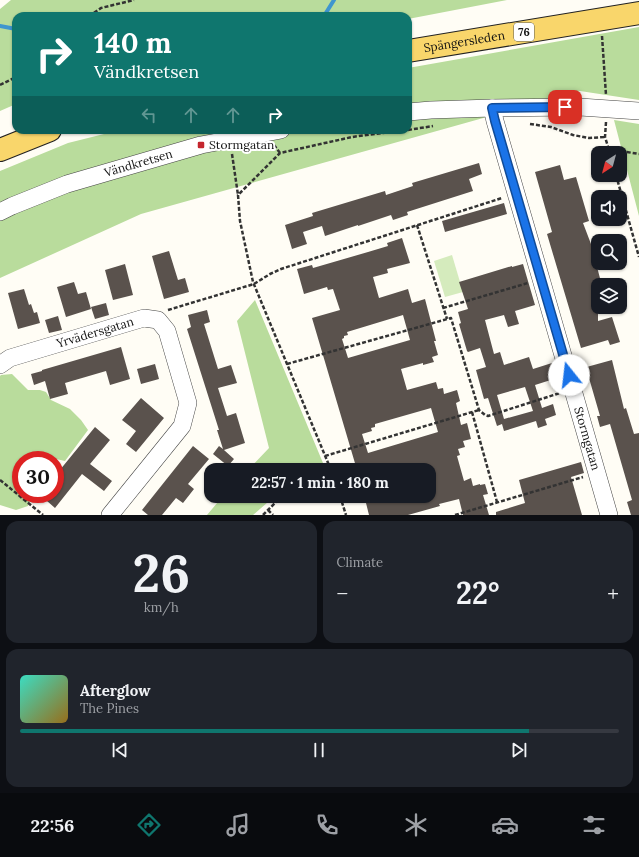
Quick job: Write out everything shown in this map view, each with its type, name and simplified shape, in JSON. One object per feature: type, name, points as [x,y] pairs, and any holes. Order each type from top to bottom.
[{"type":"main road","name":"Spängersleden","points":[[412,50],[639,13]]},
{"type":"main road","points":[[0,150],[38,134]]},
{"type":"street","points":[[412,112],[492,108],[580,107],[639,111]]},
{"type":"street","name":"Stormgatan","points":[[492,108],[609,515]]},
{"type":"street","name":"Vändkretsen","points":[[0,212],[67,184],[201,145],[260,134]]},
{"type":"street","name":"Yrvädersgatan","points":[[0,365],[10,358],[144,318],[158,320]]},
{"type":"street","points":[[110,515],[182,426],[188,403],[167,331],[158,320]]},
{"type":"path","points":[[95,12],[101,8],[134,0]]},
{"type":"path","points":[[601,31],[607,100]]},
{"type":"path","points":[[0,85],[12,79]]},
{"type":"path","points":[[606,116],[605,137],[608,146]]},
{"type":"path","points":[[238,195],[280,152],[378,134]]},
{"type":"path","points":[[229,140],[238,195],[240,222],[254,284],[328,463]]},
{"type":"path","points":[[627,152],[639,154]]},
{"type":"path","points":[[618,182],[639,257]]},
{"type":"path","points":[[158,320],[168,310],[254,284],[281,269],[516,193]]},
{"type":"path","points":[[416,225],[447,319]]},
{"type":"path","points":[[443,308],[541,279]]},
{"type":"path","points":[[287,364],[451,318],[479,410],[485,415],[488,416],[573,389]]},
{"type":"path","points":[[326,456],[479,410]]},
{"type":"path","points":[[472,412],[496,502]]},
{"type":"path","points":[[455,515],[597,473]]},
{"type":"path","points":[[0,480],[43,515]]},
{"type":"path","points":[[263,515],[275,503]]},
{"type":"path","points":[[342,503],[346,515]]},
{"type":"path","points":[[268,510],[273,515]]},
{"type":"green space","points":[[11,0],[507,0],[412,18],[412,12],[12,12],[12,106],[0,111],[0,9]]},
{"type":"green space","points":[[639,27],[639,100],[580,91],[141,214],[0,278],[0,171],[68,143],[104,134],[412,134],[412,67]]},
{"type":"green space","points":[[614,120],[639,124],[639,216],[627,170],[627,146],[621,146]]},
{"type":"green space","points":[[452,255],[463,292],[445,297],[434,261]]},
{"type":"green space","points":[[255,300],[323,463],[255,463],[269,448],[237,321]]},
{"type":"green space","points":[[12,374],[28,390],[40,390],[46,392],[51,400],[70,409],[88,430],[65,461],[64,451],[12,451],[12,503],[29,503],[28,506],[16,510],[0,505],[1,375]]},
{"type":"green space","points":[[217,503],[267,503],[253,515],[207,515]]},
{"type":"building","points":[[479,163],[482,174],[469,179],[473,191],[407,212],[408,215],[393,220],[391,215],[325,236],[322,226],[303,232],[307,244],[292,249],[285,225],[313,216],[312,213],[385,191],[386,195],[413,186],[412,183]]},
{"type":"building","points":[[560,165],[564,180],[576,177],[589,221],[583,223],[591,244],[591,270],[598,270],[600,278],[591,278],[591,314],[598,314],[598,321],[612,317],[620,342],[610,345],[608,340],[581,348],[547,234],[552,232],[535,172]]},
{"type":"building","points":[[504,203],[507,214],[445,232],[442,221]]},
{"type":"building","points":[[402,238],[410,263],[387,269],[388,273],[373,277],[379,298],[408,289],[412,303],[425,299],[436,341],[434,341],[438,355],[432,357],[434,362],[423,365],[423,363],[401,369],[407,390],[436,382],[438,389],[443,388],[444,394],[457,390],[460,401],[456,403],[461,425],[467,423],[471,439],[463,441],[465,447],[458,449],[460,455],[457,456],[464,481],[471,478],[473,486],[485,484],[488,494],[483,495],[489,515],[463,515],[459,499],[439,504],[440,506],[408,515],[369,515],[366,503],[436,503],[436,463],[355,463],[312,318],[340,310],[333,289],[328,290],[327,287],[304,294],[297,269],[312,265],[313,268],[388,246],[387,243]],"holes":[[[403,315],[410,340],[348,358],[342,339],[344,336],[348,335],[347,332]],[[431,408],[438,432],[368,453],[362,434],[372,431],[371,428],[375,427],[375,424]]]},
{"type":"building","points":[[169,251],[178,280],[185,278],[189,292],[164,299],[152,256]]},
{"type":"building","points":[[125,264],[133,295],[113,300],[105,270]]},
{"type":"building","points":[[523,264],[535,305],[515,311],[519,324],[508,327],[504,315],[485,320],[494,354],[500,352],[504,365],[529,357],[533,369],[552,363],[557,378],[535,385],[542,408],[553,404],[556,415],[545,419],[547,425],[538,428],[536,421],[504,431],[502,424],[497,426],[488,398],[484,399],[476,370],[486,367],[480,348],[467,351],[459,324],[461,323],[458,312],[468,309],[459,282]],"holes":[[[525,387],[533,411],[504,419],[497,395]]]},
{"type":"building","points":[[74,282],[78,294],[86,292],[91,309],[66,317],[57,287]]},
{"type":"building","points":[[24,289],[29,305],[31,304],[34,313],[37,312],[40,323],[18,329],[8,293]]},
{"type":"building","points":[[106,303],[109,315],[95,319],[91,307]]},
{"type":"building","points":[[207,310],[210,322],[204,324],[218,369],[231,365],[237,383],[218,388],[227,416],[236,413],[245,443],[224,450],[234,459],[231,463],[224,463],[213,454],[219,446],[223,449],[217,430],[219,430],[187,329],[191,327],[188,315]]},
{"type":"building","points":[[58,316],[62,330],[49,333],[45,320]]},
{"type":"building","points":[[121,347],[130,379],[110,385],[106,371],[65,383],[68,394],[50,399],[45,381],[34,385],[31,374]]},
{"type":"building","points":[[612,360],[624,409],[626,408],[634,434],[639,433],[639,515],[631,515],[627,502],[632,500],[610,424],[600,427],[597,416],[600,416],[589,378],[586,379],[583,368]]},
{"type":"building","points":[[155,364],[159,379],[141,384],[137,369]]},
{"type":"building","points":[[141,398],[164,418],[136,452],[126,444],[136,431],[122,420]]},
{"type":"building","points":[[95,427],[110,440],[90,464],[112,481],[104,491],[82,474],[64,497],[64,465]]},
{"type":"building","points":[[193,446],[209,459],[204,463],[188,484],[194,489],[183,503],[176,498],[162,515],[148,515],[142,510]]},
{"type":"building","points":[[581,462],[584,473],[571,477],[582,515],[496,515],[496,512],[525,503],[519,480]]},
{"type":"building","points":[[49,503],[59,503],[55,508]]},
{"type":"waterway","points":[[326,12],[334,0]]},
{"type":"waterway","points":[[0,26],[12,28]]},
{"type":"place","name":"Stormgatan","points":[[201,145]]},
{"type":"route","points":[[565,107],[492,108],[569,375]]}]
